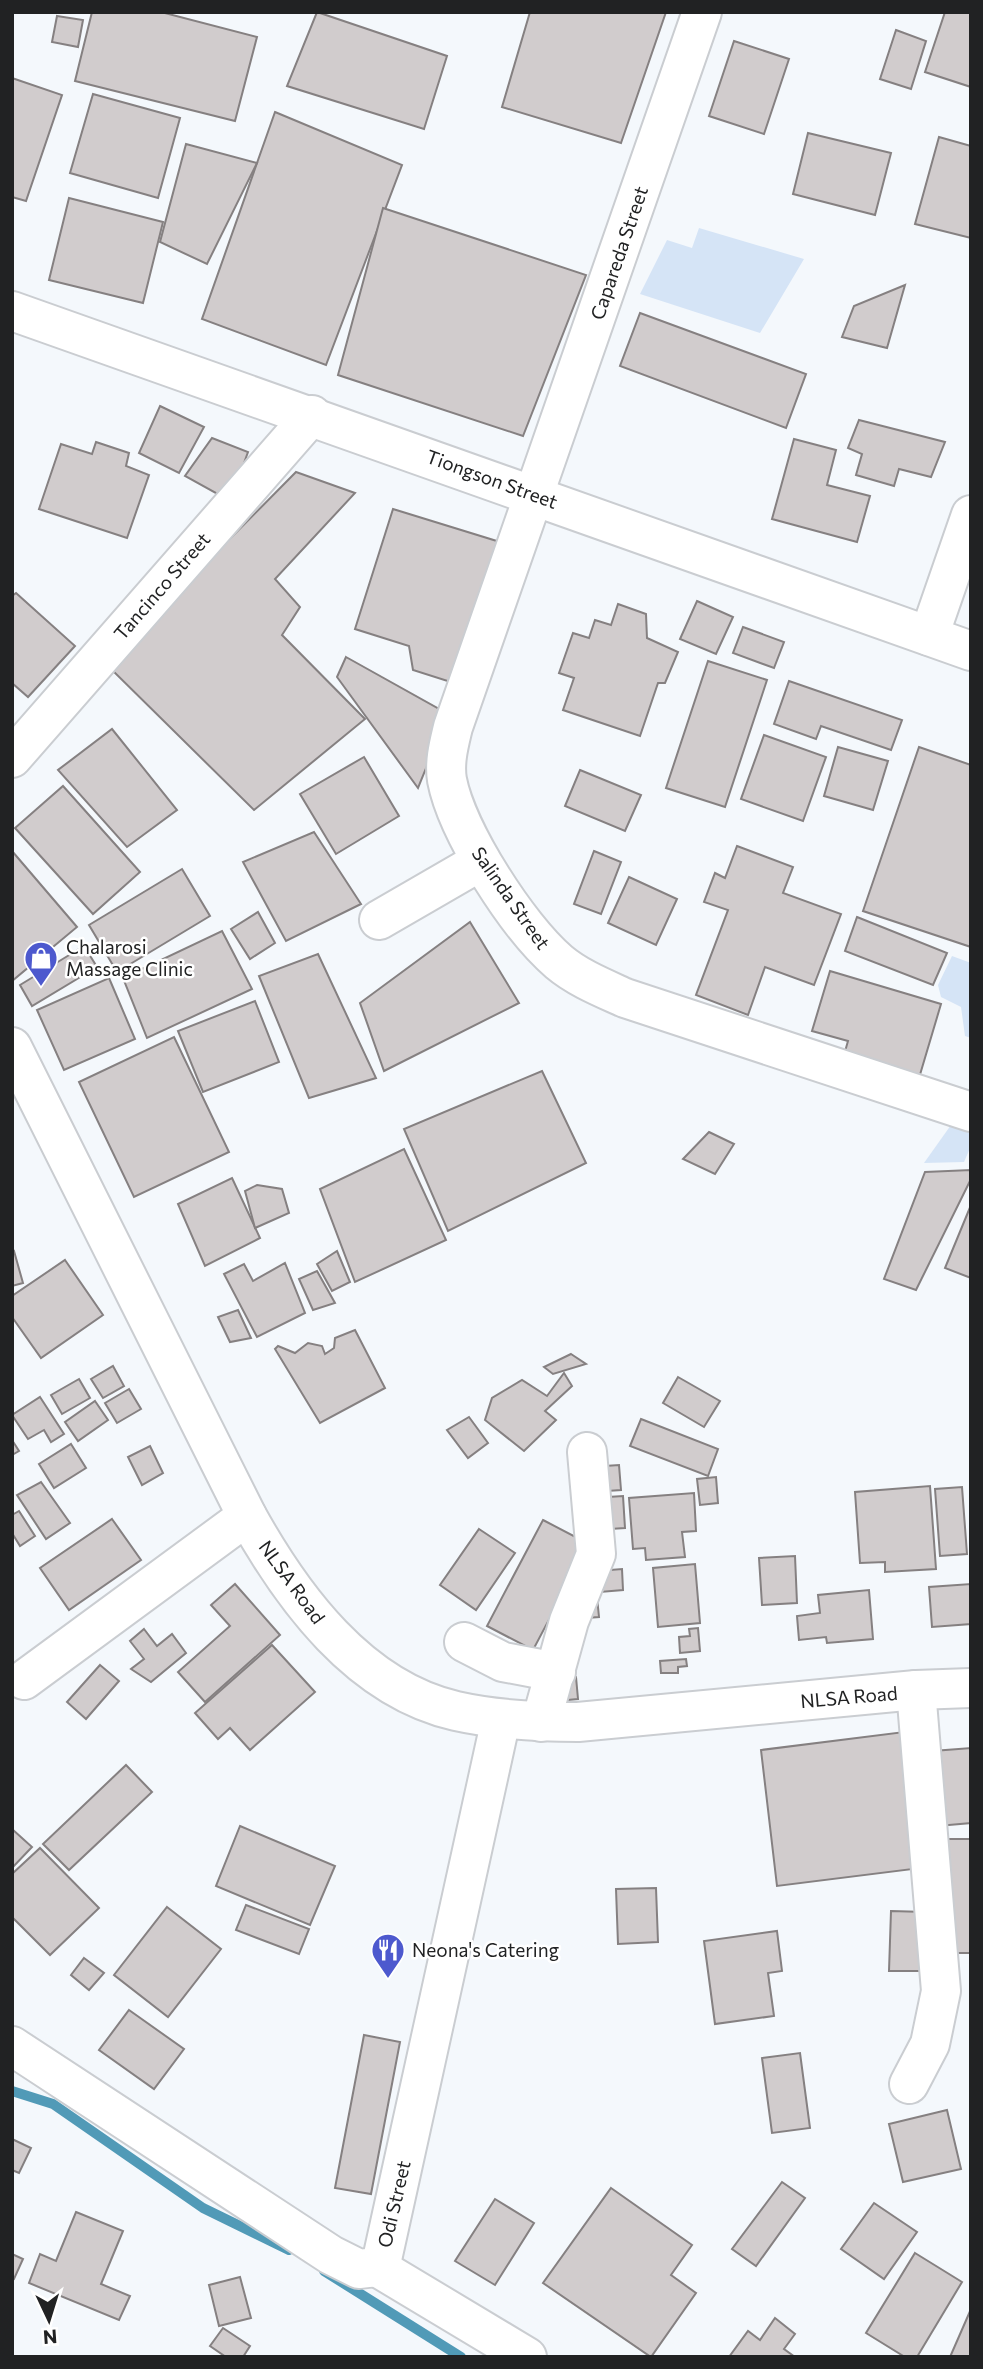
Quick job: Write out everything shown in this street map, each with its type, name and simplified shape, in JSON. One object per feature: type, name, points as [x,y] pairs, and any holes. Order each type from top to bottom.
[{"type":"street","name":"Capareda Street","points":[[535,495],[702,12]]},
{"type":"street","name":"Tiongson Street","points":[[12,311],[971,650]]},
{"type":"street","name":"Tancinco Street","points":[[12,758],[312,415]]},
{"type":"street","name":"Salinda Street","points":[[535,495],[447,750],[446,777],[453,802],[481,861],[537,940],[560,962],[588,980],[625,998],[971,1112]]},
{"type":"street","points":[[929,636],[971,515]]},
{"type":"street","points":[[379,920],[481,861]]},
{"type":"street","name":"NLSA Road","points":[[12,1047],[247,1516],[274,1564],[306,1609],[348,1650],[417,1697],[454,1710],[501,1719],[578,1722],[916,1690],[971,1688]]},
{"type":"street","points":[[541,1722],[569,1621],[596,1554],[587,1452]]},
{"type":"street","points":[[24,1680],[247,1516]]},
{"type":"street","points":[[464,1642],[503,1662],[556,1672]]},
{"type":"street","points":[[909,2084],[930,2044],[942,1991],[916,1690]]},
{"type":"street","name":"Odi Street","points":[[12,2046],[331,2255],[359,2269],[377,2267],[383,2255],[501,1719]]},
{"type":"street","points":[[377,2267],[527,2357]]},
{"type":"shaded area","points":[[699,228],[804,259],[760,333],[640,294],[667,240],[692,248]]},
{"type":"shaded area","points":[[952,956],[971,963],[971,1038],[965,1036],[961,1007],[941,997],[938,985]]},
{"type":"shaded area","points":[[951,1125],[971,1131],[971,1146],[964,1162],[924,1163]]},
{"type":"building","points":[[92,12],[161,12],[257,37],[235,121],[75,81]]},
{"type":"building","points":[[317,12],[447,56],[424,129],[287,86]]},
{"type":"building","points":[[530,12],[666,12],[621,143],[502,107]]},
{"type":"building","points":[[945,12],[971,12],[971,87],[925,72]]},
{"type":"building","points":[[57,16],[83,20],[78,47],[52,42]]},
{"type":"building","points":[[896,30],[926,41],[911,89],[880,79]]},
{"type":"building","points":[[734,41],[789,59],[764,134],[709,116]]},
{"type":"building","points":[[12,78],[62,95],[26,201],[12,197]]},
{"type":"building","points":[[93,94],[180,118],[158,198],[70,173]]},
{"type":"building","points":[[275,112],[402,165],[326,365],[202,319]]},
{"type":"building","points":[[808,133],[891,153],[875,215],[793,194]]},
{"type":"building","points":[[939,137],[971,146],[971,238],[915,224]]},
{"type":"building","points":[[186,144],[257,163],[207,264],[160,242]]},
{"type":"building","points":[[69,198],[163,222],[143,303],[49,280]]},
{"type":"building","points":[[383,208],[586,275],[523,436],[338,375]]},
{"type":"building","points":[[905,285],[887,348],[842,337],[854,306]]},
{"type":"building","points":[[640,313],[806,374],[786,428],[620,366]]},
{"type":"building","points":[[160,406],[204,427],[179,473],[139,453]]},
{"type":"building","points":[[859,420],[945,442],[931,477],[899,469],[894,486],[856,475],[862,454],[848,448]]},
{"type":"building","points":[[212,438],[248,452],[237,482],[223,497],[185,476]]},
{"type":"building","points":[[794,439],[836,450],[827,485],[870,496],[857,542],[772,519]]},
{"type":"building","points":[[96,442],[129,453],[126,466],[149,475],[127,538],[39,509],[61,444],[92,454]]},
{"type":"building","points":[[296,472],[355,493],[275,579],[300,607],[282,635],[365,719],[254,810],[106,664]]},
{"type":"building","points":[[393,509],[500,542],[457,684],[413,670],[409,646],[355,629]]},
{"type":"building","points":[[16,593],[75,646],[28,697],[12,683],[12,596]]},
{"type":"building","points":[[697,601],[733,617],[716,654],[680,639]]},
{"type":"building","points":[[618,604],[646,614],[647,638],[678,652],[665,683],[658,683],[640,736],[563,710],[574,678],[559,673],[573,633],[589,638],[595,620],[611,625]]},
{"type":"building","points":[[743,627],[784,642],[774,668],[733,653]]},
{"type":"building","points":[[346,657],[448,714],[418,788],[337,677]]},
{"type":"building","points":[[708,661],[767,680],[725,807],[666,788]]},
{"type":"building","points":[[789,681],[902,720],[891,750],[821,726],[816,739],[774,724]]},
{"type":"building","points":[[112,729],[177,810],[127,847],[58,770]]},
{"type":"building","points":[[764,735],[826,757],[803,821],[741,799]]},
{"type":"building","points":[[838,747],[888,761],[873,810],[824,796]]},
{"type":"building","points":[[919,747],[971,765],[971,947],[863,911]]},
{"type":"building","points":[[364,757],[399,816],[336,854],[300,794]]},
{"type":"building","points":[[580,770],[641,795],[625,831],[565,806]]},
{"type":"building","points":[[63,786],[140,872],[93,914],[15,828]]},
{"type":"building","points":[[314,832],[361,904],[286,941],[243,862]]},
{"type":"building","points":[[737,846],[793,867],[783,893],[841,914],[814,985],[765,967],[748,1015],[696,995],[728,910],[704,902],[715,873],[725,878]]},
{"type":"building","points":[[12,851],[77,927],[12,981]]},
{"type":"building","points":[[594,851],[621,862],[601,914],[574,904]]},
{"type":"building","points":[[182,869],[210,916],[117,972],[89,925]]},
{"type":"building","points":[[629,877],[677,899],[656,945],[608,923]]},
{"type":"building","points":[[258,912],[275,943],[250,959],[231,929]]},
{"type":"building","points":[[857,917],[947,953],[933,985],[845,951]]},
{"type":"building","points":[[470,922],[519,1003],[384,1071],[360,1003]]},
{"type":"building","points":[[222,931],[252,989],[147,1038],[123,978]]},
{"type":"building","points":[[84,946],[97,967],[32,1006],[20,985]]},
{"type":"building","points":[[318,954],[376,1078],[309,1098],[259,976]]},
{"type":"building","points":[[830,971],[941,1004],[919,1078],[844,1055],[848,1041],[812,1031]]},
{"type":"building","points":[[109,978],[135,1039],[64,1070],[37,1010]]},
{"type":"building","points":[[255,1001],[279,1062],[203,1092],[178,1031]]},
{"type":"building","points":[[174,1037],[229,1152],[134,1197],[79,1082]]},
{"type":"building","points":[[542,1071],[586,1163],[448,1231],[404,1129]]},
{"type":"building","points":[[709,1132],[734,1144],[715,1174],[683,1159]]},
{"type":"building","points":[[404,1149],[446,1240],[355,1282],[320,1189]]},
{"type":"building","points":[[971,1170],[971,1179],[916,1290],[884,1279],[925,1172]]},
{"type":"building","points":[[232,1178],[260,1238],[205,1266],[178,1204]]},
{"type":"building","points":[[257,1185],[282,1189],[289,1213],[255,1228],[245,1191]]},
{"type":"building","points":[[971,1205],[971,1278],[945,1268]]},
{"type":"building","points":[[14,1251],[23,1283],[12,1286],[12,1252]]},
{"type":"building","points":[[337,1251],[350,1282],[332,1291],[317,1264]]},
{"type":"building","points":[[65,1260],[103,1315],[41,1358],[12,1317],[12,1296]]},
{"type":"building","points":[[285,1263],[305,1313],[257,1337],[224,1274],[244,1264],[253,1281]]},
{"type":"building","points":[[317,1271],[335,1303],[313,1310],[299,1279]]},
{"type":"building","points":[[238,1310],[251,1338],[230,1342],[218,1317]]},
{"type":"building","points":[[355,1330],[385,1388],[320,1423],[275,1349],[278,1346],[295,1353],[308,1343],[322,1346],[325,1354],[334,1348],[335,1338]]},
{"type":"building","points":[[571,1354],[586,1364],[553,1374],[544,1367]]},
{"type":"building","points":[[113,1366],[124,1386],[103,1398],[91,1379]]},
{"type":"building","points":[[564,1373],[572,1386],[545,1411],[556,1420],[524,1451],[485,1420],[492,1398],[522,1380],[547,1396]]},
{"type":"building","points":[[678,1377],[720,1401],[704,1427],[663,1403]]},
{"type":"building","points":[[79,1379],[90,1398],[62,1414],[51,1395]]},
{"type":"building","points":[[129,1389],[141,1409],[117,1423],[105,1403]]},
{"type":"building","points":[[40,1397],[64,1434],[51,1442],[44,1430],[28,1439],[12,1415]]},
{"type":"building","points":[[95,1401],[108,1420],[78,1441],[65,1422]]},
{"type":"building","points":[[469,1417],[488,1443],[468,1458],[447,1430]]},
{"type":"building","points":[[641,1419],[718,1449],[708,1476],[630,1446]]},
{"type":"building","points":[[12,1440],[19,1451],[12,1455]]},
{"type":"building","points":[[71,1444],[86,1468],[54,1488],[39,1464]]},
{"type":"building","points":[[150,1446],[163,1473],[142,1485],[128,1457]]},
{"type":"building","points":[[619,1465],[621,1490],[607,1491],[605,1466]]},
{"type":"building","points":[[716,1477],[718,1503],[700,1505],[697,1479]]},
{"type":"building","points":[[41,1482],[70,1523],[46,1539],[17,1495]]},
{"type":"building","points":[[930,1486],[936,1569],[885,1572],[885,1562],[860,1563],[855,1492]]},
{"type":"building","points":[[962,1487],[967,1554],[940,1556],[935,1489]]},
{"type":"building","points":[[694,1493],[696,1531],[682,1532],[685,1557],[646,1560],[645,1548],[633,1549],[629,1498]]},
{"type":"building","points":[[623,1496],[625,1528],[610,1529],[608,1497]]},
{"type":"building","points":[[19,1511],[35,1536],[20,1546],[12,1533],[12,1515]]},
{"type":"building","points":[[112,1519],[141,1560],[69,1610],[40,1568]]},
{"type":"building","points":[[543,1520],[589,1544],[533,1650],[487,1626]]},
{"type":"building","points":[[479,1529],[515,1553],[476,1610],[440,1585]]},
{"type":"building","points":[[795,1556],[797,1603],[762,1605],[759,1558]]},
{"type":"building","points":[[695,1564],[700,1623],[658,1627],[653,1568]]},
{"type":"building","points":[[622,1569],[623,1590],[600,1592],[598,1571]]},
{"type":"building","points":[[235,1584],[280,1635],[205,1702],[178,1672],[230,1626],[211,1605]]},
{"type":"building","points":[[971,1584],[971,1624],[932,1627],[929,1587]]},
{"type":"building","points":[[869,1590],[873,1639],[827,1643],[826,1637],[799,1640],[797,1616],[820,1613],[818,1595]]},
{"type":"building","points":[[597,1597],[599,1617],[584,1618]]},
{"type":"building","points":[[698,1628],[700,1651],[680,1653],[679,1637],[690,1636],[689,1629]]},
{"type":"building","points":[[144,1629],[157,1646],[172,1634],[186,1653],[151,1682],[131,1669],[144,1659],[130,1641]]},
{"type":"building","points":[[272,1645],[315,1692],[250,1750],[230,1728],[218,1739],[195,1713]]},
{"type":"building","points":[[686,1659],[687,1666],[678,1667],[678,1673],[661,1673],[660,1661]]},
{"type":"building","points":[[100,1665],[119,1681],[86,1719],[67,1702]]},
{"type":"building","points":[[576,1677],[578,1699],[557,1701],[560,1679]]},
{"type":"building","points":[[904,1732],[921,1868],[777,1886],[761,1750]]},
{"type":"building","points":[[971,1748],[971,1823],[938,1826],[933,1751]]},
{"type":"building","points":[[126,1765],[152,1792],[69,1870],[43,1844]]},
{"type":"building","points":[[240,1826],[335,1866],[310,1925],[216,1886]]},
{"type":"building","points":[[12,1829],[32,1847],[12,1868]]},
{"type":"building","points":[[947,1839],[971,1839],[971,1953],[951,1953]]},
{"type":"building","points":[[40,1848],[99,1908],[50,1955],[12,1917],[12,1874]]},
{"type":"building","points":[[656,1888],[658,1942],[618,1944],[616,1889]]},
{"type":"building","points":[[246,1905],[309,1929],[299,1954],[236,1930]]},
{"type":"building","points":[[167,1907],[221,1949],[168,2017],[114,1975]]},
{"type":"building","points":[[891,1911],[925,1912],[923,1971],[889,1971]]},
{"type":"building","points":[[777,1931],[782,1971],[768,1973],[774,2016],[715,2024],[704,1941]]},
{"type":"building","points":[[84,1958],[104,1973],[89,1990],[71,1975]]},
{"type":"building","points":[[129,2010],[184,2049],[154,2089],[99,2050]]},
{"type":"building","points":[[364,2035],[400,2042],[371,2194],[335,2188]]},
{"type":"building","points":[[800,2053],[810,2128],[772,2133],[762,2058]]},
{"type":"building","points":[[947,2110],[961,2169],[903,2182],[889,2124]]},
{"type":"building","points":[[12,2139],[31,2148],[19,2173],[12,2170]]},
{"type":"building","points":[[782,2182],[805,2198],[756,2266],[732,2249]]},
{"type":"building","points":[[611,2188],[692,2245],[671,2275],[696,2293],[651,2357],[543,2283]]},
{"type":"building","points":[[495,2199],[534,2223],[495,2285],[455,2261]]},
{"type":"building","points":[[874,2203],[917,2232],[884,2279],[841,2249]]},
{"type":"building","points":[[76,2212],[123,2231],[101,2284],[130,2296],[119,2320],[29,2283],[40,2254],[56,2261]]},
{"type":"building","points":[[915,2253],[962,2282],[917,2357],[905,2357],[866,2333]]},
{"type":"building","points":[[12,2254],[23,2259],[14,2279],[12,2278]]},
{"type":"building","points":[[240,2277],[251,2318],[219,2326],[209,2285]]},
{"type":"building","points":[[971,2309],[971,2357],[950,2357]]},
{"type":"building","points":[[775,2318],[795,2334],[784,2349],[795,2357],[729,2357],[748,2331],[760,2340]]},
{"type":"building","points":[[223,2328],[250,2346],[243,2357],[226,2357],[210,2346]]},
{"type":"waterway","points":[[12,2091],[53,2104],[203,2208],[289,2250]]},
{"type":"waterway","points":[[324,2271],[461,2357]]},
{"type":"place","name":"Chalarosi Massage Clinic","points":[[41,988]]},
{"type":"place","name":"Neona's Catering","points":[[388,1980]]}]
